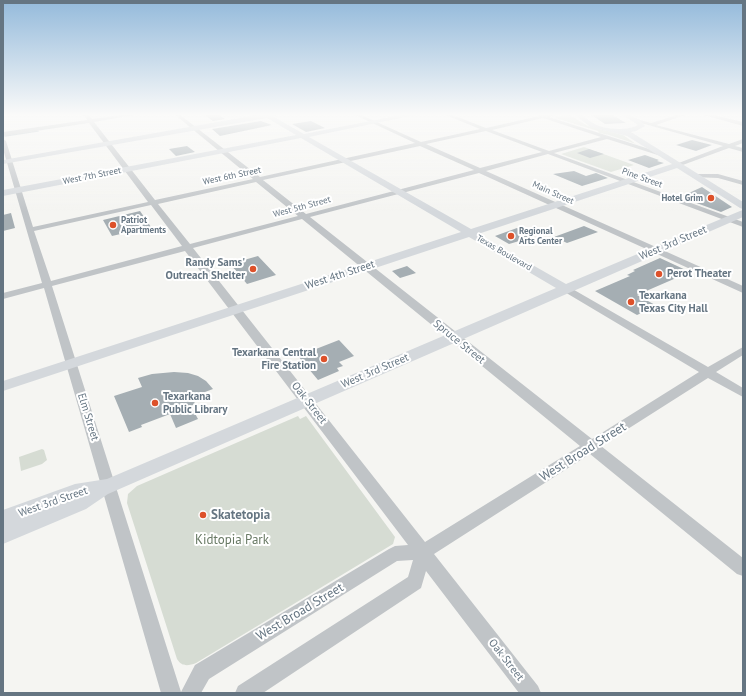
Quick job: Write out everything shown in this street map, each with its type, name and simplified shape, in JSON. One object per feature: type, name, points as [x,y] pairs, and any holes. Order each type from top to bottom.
[{"type":"main road","points":[[3,162],[89,146]]},
{"type":"main road","name":"West 7th Street","points":[[3,193],[246,146]]},
{"type":"main road","name":"Texas Boulevard","points":[[319,146],[566,289]]},
{"type":"main road","points":[[649,146],[743,206]]},
{"type":"main road","name":"West 4th Street","points":[[3,386],[678,164]]},
{"type":"main road","name":"West 3rd Street","points":[[3,519],[74,492],[109,486],[306,400],[728,220],[743,212]]},
{"type":"main road","points":[[3,535],[79,503],[109,486]]},
{"type":"street","name":"Elm Street","points":[[5,146],[83,399],[171,693]]},
{"type":"street","name":"Oak Street","points":[[111,146],[531,693]]},
{"type":"street","name":"Spruce Street","points":[[216,146],[743,568]]},
{"type":"street","name":"West 6th Street","points":[[30,230],[411,146]]},
{"type":"street","name":"Main Street","points":[[427,146],[743,290]]},
{"type":"street","name":"Pine Street","points":[[531,146],[743,225]]},
{"type":"street","name":"West 5th Street","points":[[3,296],[572,146]]},
{"type":"street","points":[[636,146],[663,155]]},
{"type":"street","points":[[678,164],[728,146]]},
{"type":"street","points":[[731,146],[743,150]]},
{"type":"street","points":[[695,176],[718,176],[743,183]]},
{"type":"street","name":"Texas Boulevard","points":[[566,289],[743,392]]},
{"type":"street","name":"West Broad Street","points":[[190,693],[202,672],[395,554],[423,552],[743,350]]},
{"type":"street","points":[[245,693],[415,582],[423,552]]},
{"type":"green space","points":[[584,147],[634,165],[611,172],[561,154]]},
{"type":"green space","name":"Kidtopia Park","points":[[298,416],[300,419],[306,416],[395,537],[393,544],[196,663],[183,665],[177,659],[127,503],[128,494],[137,486]]},
{"type":"green space","points":[[42,449],[44,450],[47,460],[42,464],[21,471],[19,457]]},
{"type":"building","points":[[188,146],[195,152],[176,156],[169,149]]},
{"type":"building","points":[[681,146],[708,146],[696,151]]},
{"type":"building","points":[[589,149],[604,154],[590,158],[577,153]]},
{"type":"building","points":[[645,155],[664,163],[649,168],[628,160]]},
{"type":"building","points":[[574,171],[586,176],[596,173],[608,178],[582,186],[553,174]]},
{"type":"building","name":"Hotel Grim","points":[[702,187],[732,207],[721,212],[680,197]]},
{"type":"building","name":"Patriot Apartments","points":[[140,211],[151,227],[112,236],[103,220]]},
{"type":"building","points":[[11,213],[15,228],[3,231],[3,215]]},
{"type":"building","points":[[584,226],[598,232],[567,243],[554,237]]},
{"type":"building","name":"Regional Arts Center","points":[[517,228],[533,237],[509,244],[495,236]]},
{"type":"building","name":"Randy Sams' Outreach Shelter","points":[[258,256],[276,275],[247,284],[230,264]]},
{"type":"building","points":[[660,258],[690,272],[637,295],[657,306],[637,315],[595,291],[630,276],[627,275],[635,271],[633,270]]},
{"type":"building","points":[[407,266],[416,273],[400,278],[392,271]]},
{"type":"building","name":"Texarkana Central Fire Station","points":[[339,340],[354,356],[339,362],[343,366],[337,368],[339,371],[318,380],[298,356]]},
{"type":"building","name":"Texarkana Public Library","points":[[174,372],[188,373],[198,376],[206,381],[213,389],[197,395],[200,399],[194,401],[195,404],[191,406],[198,419],[176,428],[170,414],[141,425],[142,427],[129,432],[114,396],[142,387],[138,378],[152,374]]},
{"type":"place","name":"Hotel Grim","points":[[711,198]]},
{"type":"place","name":"Patriot Apartments","points":[[113,225]]},
{"type":"place","name":"Regional Arts Center","points":[[511,236]]},
{"type":"place","name":"Randy Sams' Outreach Shelter","points":[[253,269]]},
{"type":"place","name":"Perot Theater","points":[[659,274]]},
{"type":"place","name":"Texarkana Texas City Hall","points":[[631,302]]},
{"type":"place","name":"Texarkana Central Fire Station","points":[[324,359]]},
{"type":"place","name":"Texarkana Public Library","points":[[155,403]]},
{"type":"place","name":"Skatetopia","points":[[203,515]]}]
